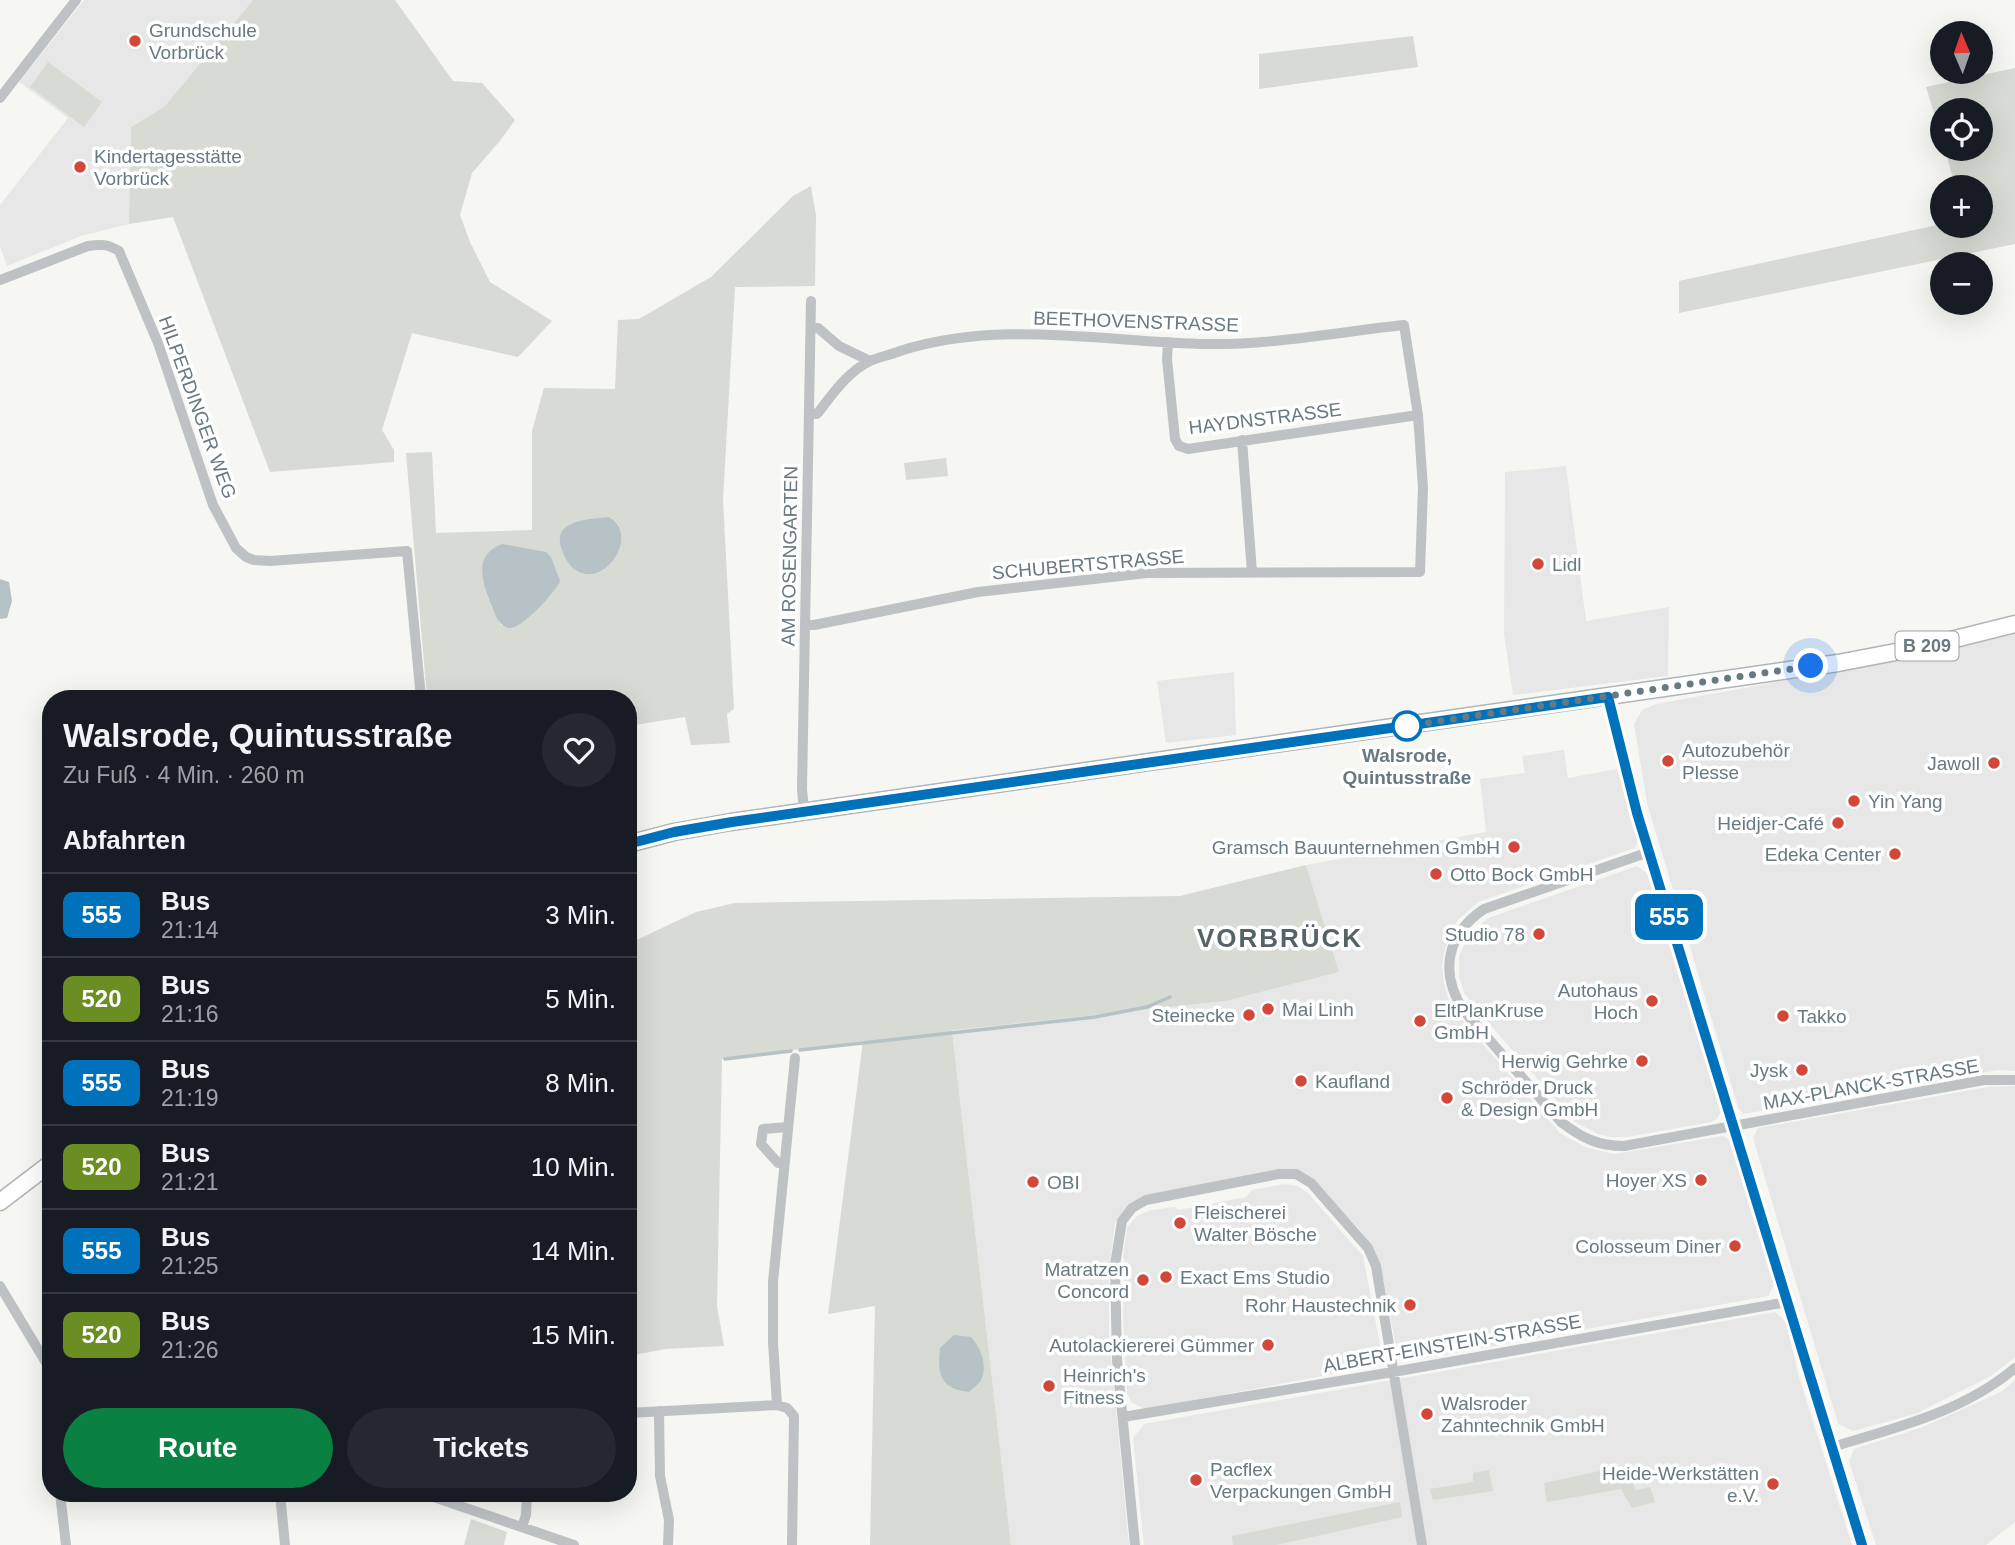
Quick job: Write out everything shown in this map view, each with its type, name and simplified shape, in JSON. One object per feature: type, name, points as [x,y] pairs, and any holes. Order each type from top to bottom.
[{"type":"main road","name":"B 209","points":[[637,842],[674,832],[804,811],[1838,663],[1927,646],[2015,624]]},
{"type":"main road","points":[[0,1202],[42,1170]]},
{"type":"street","points":[[0,98],[76,0]]},
{"type":"street","name":"HILPERDINGER WEG","points":[[0,280],[88,246],[102,244],[119,251],[158,343],[206,486],[236,548],[246,557],[270,561],[407,551],[420,690]]},
{"type":"street","name":"AM ROSENGARTEN","points":[[804,811],[802,789],[811,301]]},
{"type":"street","name":"BEETHOVENSTRASSE","points":[[809,414],[817,414],[845,380],[870,361],[949,338],[990,334],[1168,342],[1246,342],[1404,325],[1418,415]]},
{"type":"street","points":[[811,328],[818,328],[839,346],[870,361]]},
{"type":"street","name":"HAYDNSTRASSE","points":[[1168,342],[1167,359],[1175,439],[1179,446],[1188,449],[1418,415]]},
{"type":"street","name":"SCHUBERTSTRASSE","points":[[805,624],[814,625],[978,592],[1039,583],[1147,573],[1420,572],[1423,488],[1418,415]]},
{"type":"street","points":[[1242,440],[1252,572]]},
{"type":"street","points":[[1608,697],[1649,852],[1862,1545]]},
{"type":"street","name":"MAX-PLANCK-STRASSE","points":[[1649,852],[1484,909],[1460,931],[1452,948],[1449,961],[1451,983],[1464,1011],[1561,1122],[1580,1137],[1609,1146],[1624,1146],[1984,1080],[2015,1080]]},
{"type":"street","points":[[777,1405],[773,1282],[794,1058]]},
{"type":"street","points":[[784,1163],[778,1163],[761,1144],[763,1129],[788,1127]]},
{"type":"street","points":[[1135,1545],[1117,1360],[1115,1265],[1122,1221],[1132,1208],[1146,1200],[1278,1174],[1296,1174],[1311,1183],[1368,1248],[1376,1266],[1422,1545]]},
{"type":"street","points":[[0,1286],[42,1353]]},
{"type":"street","name":"ALBERT-EINSTEIN-STRASSE","points":[[1123,1417],[1787,1302]]},
{"type":"street","points":[[1832,1447],[1917,1421],[1955,1405],[1997,1383],[2015,1367]]},
{"type":"street","points":[[637,1412],[777,1405],[787,1408],[794,1416],[792,1545]]},
{"type":"street","points":[[659,1411],[660,1476],[668,1520],[668,1545]]},
{"type":"street","points":[[61,1502],[66,1545]]},
{"type":"street","points":[[281,1502],[285,1545]]},
{"type":"street","points":[[448,1502],[574,1545]]},
{"type":"street","points":[[522,1527],[527,1502]]},
{"type":"shaded area","points":[[84,0],[253,0],[164,107],[131,127],[129,224],[81,236],[7,266],[0,246],[0,205],[68,118],[19,82]]},
{"type":"shaded area","points":[[253,0],[395,0],[453,81],[482,83],[515,120],[472,173],[460,215],[490,282],[552,321],[518,357],[412,333],[382,430],[394,450],[394,462],[270,472],[173,217],[129,224],[131,127],[164,107]]},
{"type":"shaded area","points":[[1413,36],[1418,67],[1259,89],[1259,54]]},
{"type":"shaded area","points":[[48,62],[102,102],[84,127],[30,87]]},
{"type":"shaded area","points":[[2015,68],[2015,244],[1976,252],[1930,252],[1930,261],[1679,313],[1679,281],[1930,227],[1930,238],[1993,238],[1993,175],[1952,175],[1948,161],[1993,161],[1993,98],[1930,98],[1930,100],[1926,87],[1940,84],[1993,84],[1993,73]]},
{"type":"shaded area","points":[[811,186],[816,216],[815,286],[735,287],[723,500],[734,709],[727,714],[730,743],[691,745],[685,717],[637,725],[637,690],[426,690],[406,453],[432,452],[436,533],[532,530],[532,431],[544,388],[615,389],[618,320],[639,319],[711,277],[793,196]],"holes":[[[609,517],[621,532],[618,553],[592,519]],[[502,544],[502,626],[486,588],[482,567],[491,550]]]},
{"type":"shaded area","points":[[946,458],[948,476],[906,480],[904,463]]},
{"type":"shaded area","points":[[1566,466],[1586,621],[1669,607],[1668,676],[1513,695],[1504,634],[1505,472]]},
{"type":"shaded area","points":[[609,517],[618,525],[621,536],[620,548],[614,559],[606,568],[596,573],[584,574],[573,568],[562,550],[561,532],[582,520]]},
{"type":"shaded area","points":[[502,544],[546,552],[551,557],[560,581],[538,608],[523,622],[511,628],[497,619],[483,577],[485,558],[491,550]]},
{"type":"shaded area","points":[[0,579],[9,582],[12,601],[7,618],[0,619]]},
{"type":"shaded area","points":[[2015,632],[2015,1071],[1999,1070],[1743,1114],[1738,1107],[1647,803],[1634,724],[1642,710],[1656,704],[1937,653]]},
{"type":"shaded area","points":[[1234,672],[1236,735],[1166,743],[1157,681]]},
{"type":"shaded area","points":[[1564,750],[1568,778],[1617,769],[1639,838],[1635,848],[1478,902],[1457,921],[1445,948],[1442,965],[1449,1000],[1456,1013],[1560,1133],[1585,1147],[1614,1154],[1723,1136],[1733,1141],[1774,1285],[1768,1296],[1417,1360],[1403,1356],[1395,1342],[1382,1272],[1374,1249],[1359,1229],[1313,1183],[1298,1173],[1126,1207],[1115,1223],[1109,1270],[1109,1337],[1129,1545],[1011,1545],[952,1029],[1226,1001],[1339,972],[1306,865],[1486,832],[1480,779],[1525,773],[1522,756]]},
{"type":"shaded area","points":[[1306,865],[1339,972],[1226,1001],[952,1030],[1011,1545],[870,1545],[875,1306],[828,1314],[863,1041],[722,1059],[717,1306],[724,1346],[666,1349],[637,1354],[637,940],[696,912],[735,903],[1180,896]]},
{"type":"shaded area","points":[[1637,866],[1648,874],[1721,1111],[1717,1119],[1711,1122],[1627,1137],[1611,1137],[1598,1134],[1575,1122],[1474,1006],[1464,993],[1459,976],[1459,957],[1468,935],[1488,918]]},
{"type":"shaded area","points":[[2015,1086],[2015,1357],[1991,1376],[1915,1414],[1853,1431],[1838,1424],[1753,1138],[1758,1128],[1988,1087]]},
{"type":"shaded area","points":[[1285,1184],[1297,1186],[1307,1192],[1363,1256],[1381,1350],[1371,1367],[1145,1409],[1132,1403],[1127,1393],[1123,1316],[1123,1257],[1127,1228],[1137,1216],[1151,1210],[1175,1207],[1178,1210],[1246,1197],[1252,1190]]},
{"type":"shaded area","points":[[1775,1312],[1786,1322],[1799,1377],[1852,1545],[1144,1545],[1133,1438],[1144,1424]]},
{"type":"shaded area","points":[[954,1335],[971,1337],[982,1357],[983,1375],[969,1392],[952,1388],[942,1379],[940,1373],[940,1348]]},
{"type":"shaded area","points":[[2015,1380],[2015,1522],[1986,1545],[1876,1545],[1849,1461],[1854,1449],[1920,1428],[2001,1392]]},
{"type":"shaded area","points":[[1624,1466],[1636,1490],[1650,1487],[1655,1502],[1632,1508],[1621,1489],[1547,1502],[1544,1483]]},
{"type":"shaded area","points":[[1489,1470],[1493,1491],[1433,1500],[1430,1489],[1473,1482],[1473,1473]]},
{"type":"shaded area","points":[[1400,1502],[1402,1517],[1276,1545],[1233,1545],[1232,1536]]},
{"type":"shaded area","points":[[471,1519],[507,1532],[504,1545],[464,1545]]},
{"type":"waterway","points":[[800,1050],[1095,1017],[1147,1007],[1170,997]]},
{"type":"waterway","points":[[725,1059],[791,1051]]},
{"type":"bus line","name":"555","points":[[637,841],[732,822],[1608,697],[1637,813],[1862,1545]]},
{"type":"place","name":"Grundschule Vorbrück","points":[[135,41]]},
{"type":"place","name":"Kindertagesstätte Vorbrück","points":[[80,167]]},
{"type":"place","name":"Lidl","points":[[1538,564]]},
{"type":"place","name":"Walsrode, Quintusstraße","points":[[1407,726]]},
{"type":"place","name":"Autozubehör Plesse","points":[[1668,761]]},
{"type":"place","name":"Jawoll","points":[[1994,763]]},
{"type":"place","name":"Yin Yang","points":[[1854,801]]},
{"type":"place","name":"Heidjer-Café","points":[[1838,823]]},
{"type":"place","name":"Gramsch Bauunternehmen GmbH","points":[[1514,847]]},
{"type":"place","name":"Edeka Center","points":[[1895,854]]},
{"type":"place","name":"Otto Bock GmbH","points":[[1436,874]]},
{"type":"place","name":"Studio 78","points":[[1539,934]]},
{"type":"place","name":"Autohaus Hoch","points":[[1652,1001]]},
{"type":"place","name":"Mai Linh","points":[[1268,1009]]},
{"type":"place","name":"Steinecke","points":[[1249,1015]]},
{"type":"place","name":"Takko","points":[[1783,1016]]},
{"type":"place","name":"EltPlanKruse GmbH","points":[[1420,1021]]},
{"type":"place","name":"Herwig Gehrke","points":[[1642,1061]]},
{"type":"place","name":"Jysk","points":[[1802,1070]]},
{"type":"place","name":"Kaufland","points":[[1301,1081]]},
{"type":"place","name":"Schröder Druck & Design GmbH","points":[[1447,1098]]},
{"type":"place","name":"Hoyer XS","points":[[1701,1180]]},
{"type":"place","name":"OBI","points":[[1033,1182]]},
{"type":"place","name":"Fleischerei Walter Bösche","points":[[1180,1223]]},
{"type":"place","name":"Colosseum Diner","points":[[1735,1246]]},
{"type":"place","name":"Exact Ems Studio","points":[[1166,1277]]},
{"type":"place","name":"Matratzen Concord","points":[[1143,1280]]},
{"type":"place","name":"Rohr Haustechnik","points":[[1410,1305]]},
{"type":"place","name":"Autolackiererei Gümmer","points":[[1268,1345]]},
{"type":"place","name":"Heinrich's Fitness","points":[[1049,1386]]},
{"type":"place","name":"Walsroder Zahntechnik GmbH","points":[[1427,1414]]},
{"type":"place","name":"Pacflex Verpackungen GmbH","points":[[1196,1480]]},
{"type":"place","name":"Heide-Werkstätten e.V.","points":[[1773,1484]]},
{"type":"district","name":"VORBRÜCK","points":[[1280,938]]},
{"type":"route","points":[[1407,726],[1399,727],[1811,666]]}]
